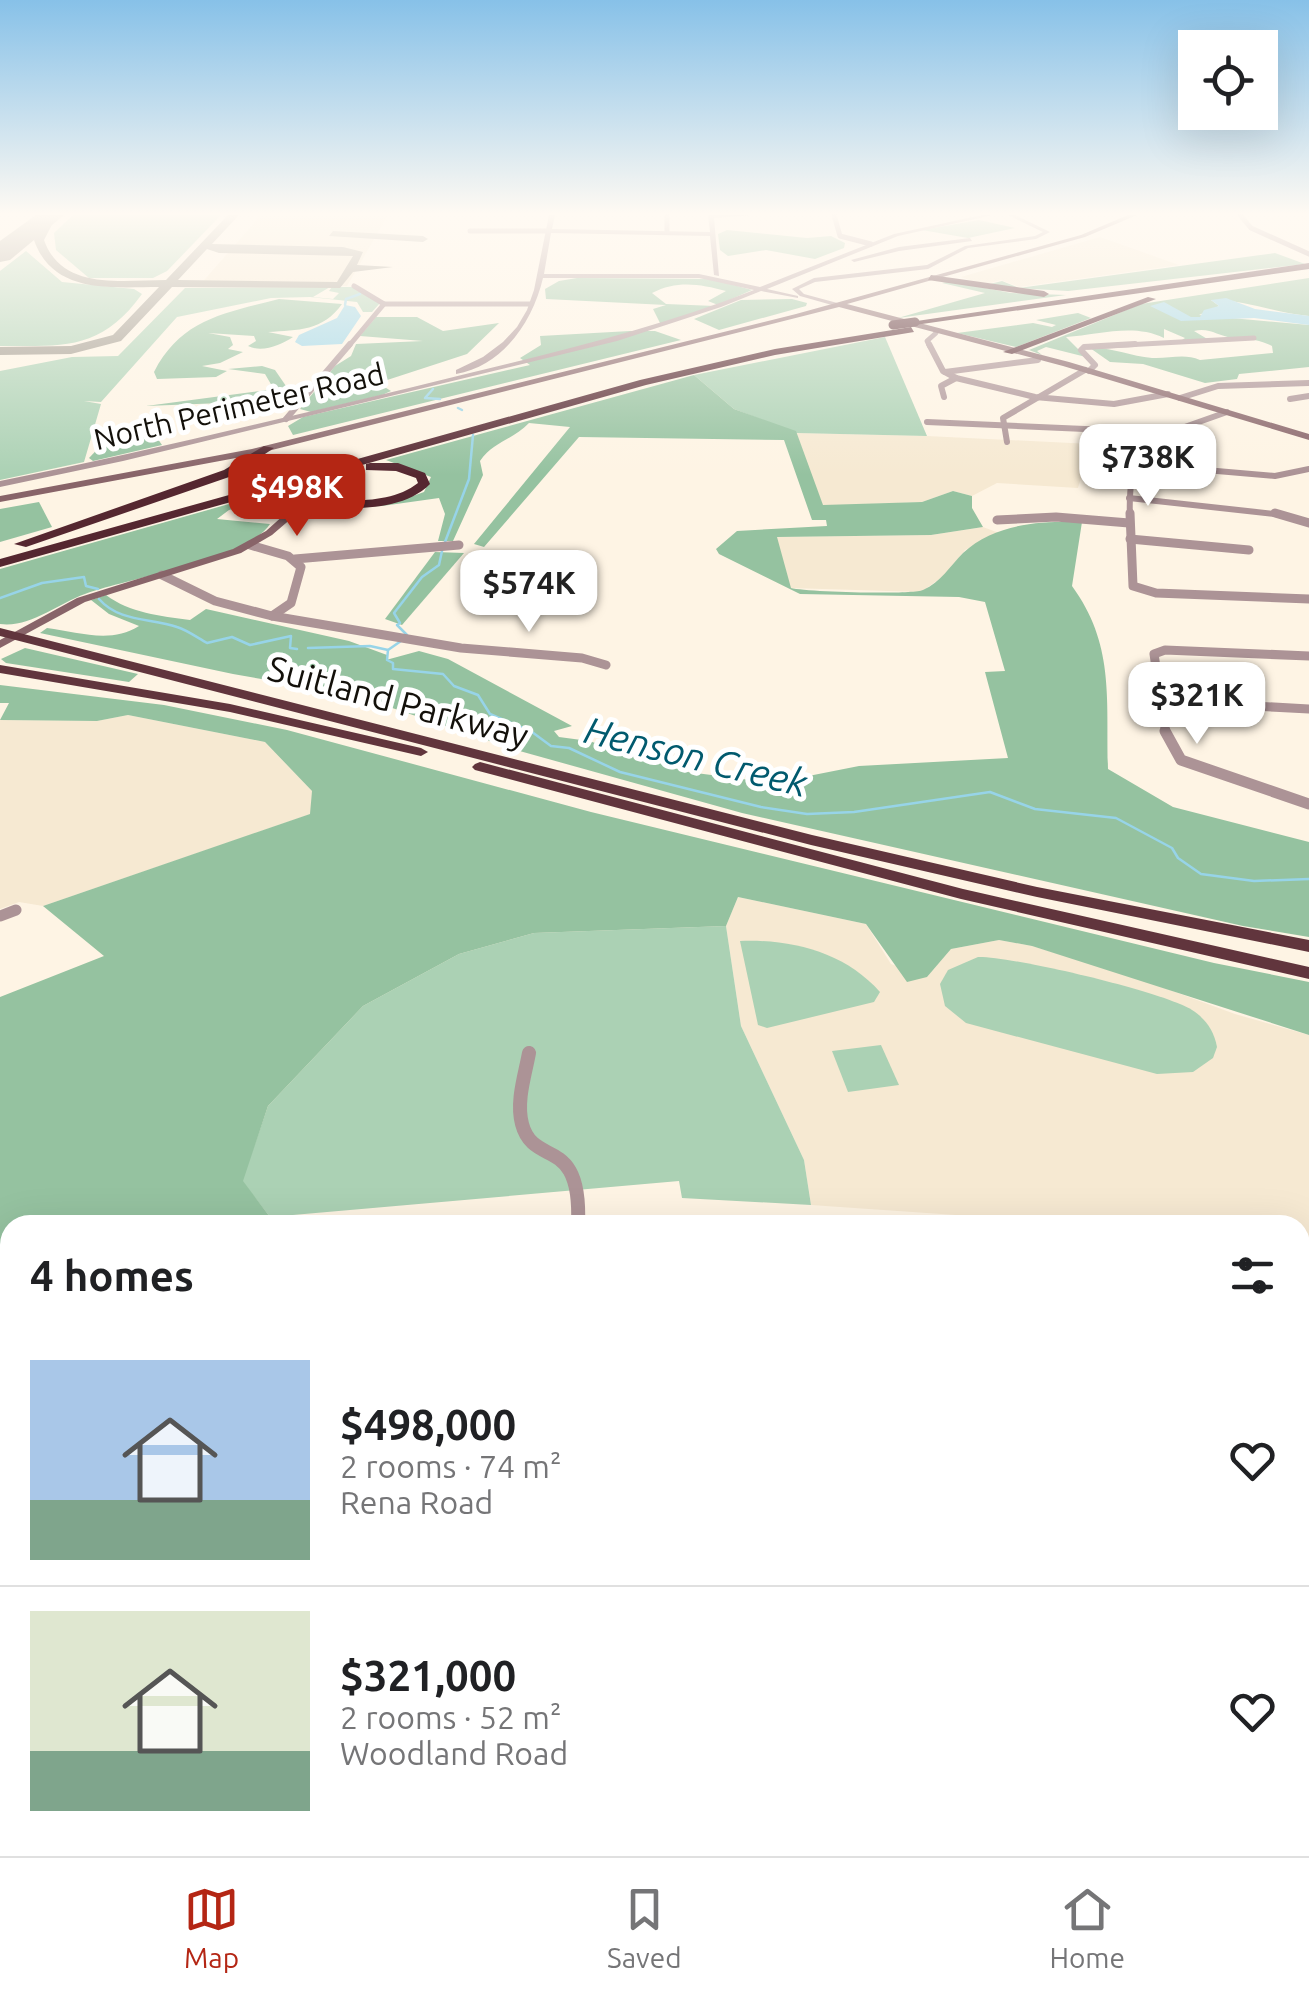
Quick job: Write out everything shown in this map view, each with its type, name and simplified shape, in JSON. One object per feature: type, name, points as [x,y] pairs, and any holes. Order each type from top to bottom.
[{"type":"highway","points":[[0,564],[679,373],[913,326],[1084,302]]},
{"type":"highway","points":[[0,550],[632,375],[763,346],[892,325],[935,330],[1103,302]]},
{"type":"highway","points":[[1012,351],[1141,302]]},
{"type":"highway","points":[[236,469],[268,448]]},
{"type":"highway","points":[[213,460],[234,462],[236,469]]},
{"type":"highway","points":[[21,544],[236,469],[279,462]]},
{"type":"highway","points":[[270,487],[375,466],[407,469],[424,479],[418,491],[393,500],[296,496]]},
{"type":"highway","name":"Suitland Parkway","points":[[5,638],[810,840],[1019,888],[1309,946]]},
{"type":"highway","name":"Suitland Parkway","points":[[0,669],[193,701],[340,732],[961,894],[1309,973]]},
{"type":"main road","points":[[798,316],[814,307],[808,302]]},
{"type":"main road","points":[[721,336],[858,302]]},
{"type":"main road","points":[[861,302],[858,307],[866,312]]},
{"type":"main road","points":[[824,313],[842,308],[1087,370]]},
{"type":"main road","points":[[268,448],[842,308],[1087,370],[1309,437]]},
{"type":"main road","points":[[0,500],[312,439],[518,386]]},
{"type":"main road","points":[[279,462],[286,451],[312,439]]},
{"type":"main road","points":[[5,638],[81,600],[250,545],[284,521],[296,496],[268,448]]},
{"type":"street","points":[[380,302],[531,304],[526,323],[514,340],[468,369],[411,389]]},
{"type":"street","name":"North Perimeter Road","points":[[0,484],[488,372],[628,336],[726,302]]},
{"type":"street","points":[[813,302],[842,308]]},
{"type":"street","points":[[826,302],[842,308]]},
{"type":"street","points":[[286,419],[384,304]]},
{"type":"street","points":[[935,330],[927,339],[945,372],[956,378],[1038,397],[1105,406],[1134,404],[1168,394]]},
{"type":"street","points":[[1007,442],[1003,418],[1096,365],[1081,350],[1084,347],[1254,338]]},
{"type":"street","points":[[945,372],[1038,360]]},
{"type":"street","points":[[468,369],[488,372]]},
{"type":"street","points":[[944,397],[941,386],[956,378]]},
{"type":"street","points":[[1180,398],[1218,386],[1309,382]]},
{"type":"street","points":[[1290,399],[1309,396]]},
{"type":"street","points":[[927,422],[1134,432],[1181,430],[1227,412]]},
{"type":"street","points":[[1181,430],[1200,438]]},
{"type":"street","points":[[1134,432],[1136,464],[1129,474],[1128,498],[1131,584],[1139,590],[1163,593],[1309,599]]},
{"type":"street","points":[[1136,464],[1269,476],[1309,468]]},
{"type":"street","points":[[1294,474],[1309,478]]},
{"type":"street","points":[[1128,498],[1279,513],[1309,523]]},
{"type":"street","points":[[997,520],[1056,517],[1130,523]]},
{"type":"street","points":[[1130,539],[1249,550]]},
{"type":"street","points":[[250,545],[294,559],[459,545]]},
{"type":"street","points":[[272,616],[293,600],[301,567],[294,559]]},
{"type":"street","points":[[162,576],[214,601],[272,616],[440,645],[582,658],[606,665]]},
{"type":"street","points":[[1309,656],[1165,650],[1154,654],[1166,736],[1181,760],[1309,804]]},
{"type":"street","points":[[1162,701],[1309,709]]},
{"type":"street","points":[[0,916],[16,910]]},
{"type":"street","points":[[529,1053],[521,1123],[526,1136],[572,1166],[579,1182],[578,1215]]},
{"type":"shaded area","points":[[796,433],[1091,444],[1078,488],[997,483],[972,496],[953,491],[922,502],[823,506]]},
{"type":"shaded area","points":[[983,527],[999,533],[965,550],[945,575],[921,592],[790,588],[776,537],[931,535]]},
{"type":"shaded area","points":[[128,715],[265,742],[312,791],[311,814],[43,906],[19,902],[0,909],[0,720],[97,721]]},
{"type":"shaded area","points":[[738,897],[866,924],[891,964],[927,977],[951,949],[999,940],[1032,946],[1309,1035],[1309,1215],[956,1215],[811,1205],[804,1160],[741,1026],[726,926]]},
{"type":"green space","points":[[0,302],[136,302],[96,336],[62,345],[0,346]]},
{"type":"green space","points":[[172,302],[253,302],[177,317],[101,402],[84,401],[101,404],[84,462],[0,480],[0,371],[72,357],[118,356]]},
{"type":"green space","points":[[269,302],[342,304],[318,324],[268,332],[293,337],[271,347],[248,346],[256,341],[254,336],[208,333],[230,337],[233,345],[228,349],[243,352],[202,366],[227,371],[216,377],[157,379],[154,372],[177,340],[223,314]]},
{"type":"green space","points":[[353,302],[380,303],[372,312],[363,312]]},
{"type":"green space","points":[[598,302],[715,306],[661,325],[653,309],[666,305]]},
{"type":"green space","points":[[737,302],[807,303],[719,330],[694,319]]},
{"type":"green space","points":[[955,302],[1018,302],[898,318]]},
{"type":"green space","points":[[1156,302],[1213,302],[1219,306],[1199,315],[1309,325],[1309,367],[1239,374],[1237,379],[1205,383],[1143,364],[1110,362],[1090,348],[1152,358],[1200,360],[1273,353],[1272,346],[1204,330],[1194,331],[1209,340],[1182,340],[1185,338],[1164,329],[1164,338],[1140,331],[1066,337],[1086,357],[1046,347],[1037,351],[1042,355],[1029,350],[1141,304]]},
{"type":"green space","points":[[1230,302],[1309,302],[1309,316]]},
{"type":"green space","points":[[1078,313],[1091,318],[1016,347],[957,333],[1033,323],[1052,327],[1056,325],[1036,320]]},
{"type":"green space","points":[[376,317],[417,317],[443,331],[499,323],[467,354],[378,383],[391,391],[382,395],[311,412],[300,409],[335,366],[351,356],[356,344],[423,341],[360,336]]},
{"type":"green space","points":[[655,331],[681,340],[293,435],[288,426],[303,417],[530,365],[520,358],[541,345],[540,336]]},
{"type":"green space","points":[[885,337],[927,436],[796,433],[734,409],[694,375]]},
{"type":"green space","points":[[262,366],[275,370],[286,386],[282,390],[222,403],[146,406],[268,390],[272,386],[265,374],[228,369]]},
{"type":"green space","points":[[694,375],[734,409],[796,431],[823,505],[922,502],[953,491],[972,496],[972,508],[983,527],[931,535],[777,537],[791,588],[923,590],[989,535],[1035,523],[1082,522],[1072,586],[1086,608],[1102,651],[1108,769],[1173,807],[1309,842],[1309,937],[1243,926],[742,813],[516,750],[354,695],[40,633],[47,628],[106,636],[139,626],[109,614],[91,600],[106,595],[135,610],[157,615],[190,620],[206,609],[349,641],[387,655],[386,660],[419,651],[448,659],[572,726],[554,731],[559,737],[589,741],[688,772],[773,783],[859,766],[1008,758],[985,672],[1005,671],[985,602],[959,597],[800,594],[719,554],[716,549],[737,531],[827,526],[826,520],[812,520],[784,440],[579,437],[484,547],[474,544],[570,427],[529,423],[485,454],[480,461],[483,475],[453,541],[438,541],[445,514],[439,498],[382,506],[305,509],[396,502],[424,492],[431,477],[386,460]]},
{"type":"green space","points":[[153,432],[162,445],[93,461],[89,458],[112,434]]},
{"type":"green space","points":[[289,487],[286,494],[229,510],[217,519],[270,524],[238,547],[85,594],[22,622],[0,624],[0,569]]},
{"type":"green space","points":[[39,502],[52,527],[0,542],[0,509]]},
{"type":"green space","points":[[435,552],[464,553],[402,625],[385,619]]},
{"type":"green space","points":[[25,648],[138,674],[129,682],[6,663],[1,659]]},
{"type":"green space","points":[[0,685],[164,705],[287,730],[591,812],[1214,963],[1309,982],[1309,1035],[1032,946],[999,940],[951,949],[927,977],[907,982],[866,924],[738,897],[726,926],[534,933],[459,954],[363,1006],[268,1106],[243,1181],[268,1215],[0,1215],[0,997],[104,956],[43,906],[310,814],[312,791],[265,742],[128,715],[97,721],[0,720],[9,703],[0,703]]},
{"type":"green space","points":[[726,926],[741,1026],[804,1160],[811,1205],[682,1198],[679,1181],[268,1215],[242,1181],[268,1106],[363,1006],[459,954],[534,933]]},
{"type":"green space","points":[[740,941],[780,943],[817,951],[851,967],[880,992],[874,1002],[767,1028],[758,1025]]},
{"type":"green space","points":[[978,957],[1087,976],[1176,1003],[1192,1010],[1209,1026],[1217,1047],[1213,1058],[1193,1072],[1157,1074],[966,1023],[945,1006],[940,984],[948,970]]},
{"type":"green space","points":[[881,1045],[899,1085],[848,1092],[832,1051]]},
{"type":"water","points":[[1164,302],[1191,317],[1200,317],[1204,310],[1219,306],[1213,302],[1236,302],[1255,309],[1309,316],[1309,325],[1254,318],[1181,321],[1150,306]]},
{"type":"water","points":[[345,305],[355,307],[361,316],[342,344],[302,346],[295,342],[299,335],[337,318]]},
{"type":"waterway","name":"Henson Creek","points":[[433,389],[425,398],[440,399]]},
{"type":"waterway","name":"Henson Creek","points":[[458,408],[462,410]]},
{"type":"waterway","name":"Henson Creek","points":[[445,542],[469,479],[473,435]]},
{"type":"waterway","name":"Henson Creek","points":[[407,635],[397,625],[400,623],[394,613],[422,577],[439,565],[442,551]]},
{"type":"waterway","name":"Henson Creek","points":[[0,598],[42,583],[84,577],[86,586],[98,589]]},
{"type":"waterway","name":"Henson Creek","points":[[99,599],[116,612],[177,627],[207,643],[232,637],[250,645],[291,636],[290,648],[297,649]]},
{"type":"waterway","name":"Henson Creek","points":[[388,650],[401,641]]},
{"type":"waterway","name":"Henson Creek","points":[[308,648],[370,646],[388,650]]},
{"type":"waterway","name":"Henson Creek","points":[[388,650],[387,660],[393,663],[393,669],[443,674],[454,686],[478,695],[490,714],[532,732],[551,746],[569,748],[620,772],[761,807],[807,814],[854,812],[990,792],[1035,809],[1116,818],[1172,848],[1178,858],[1201,874],[1254,881],[1309,879]]},
{"type":"taxiway","points":[[0,351],[71,350],[117,338],[152,302]]}]
